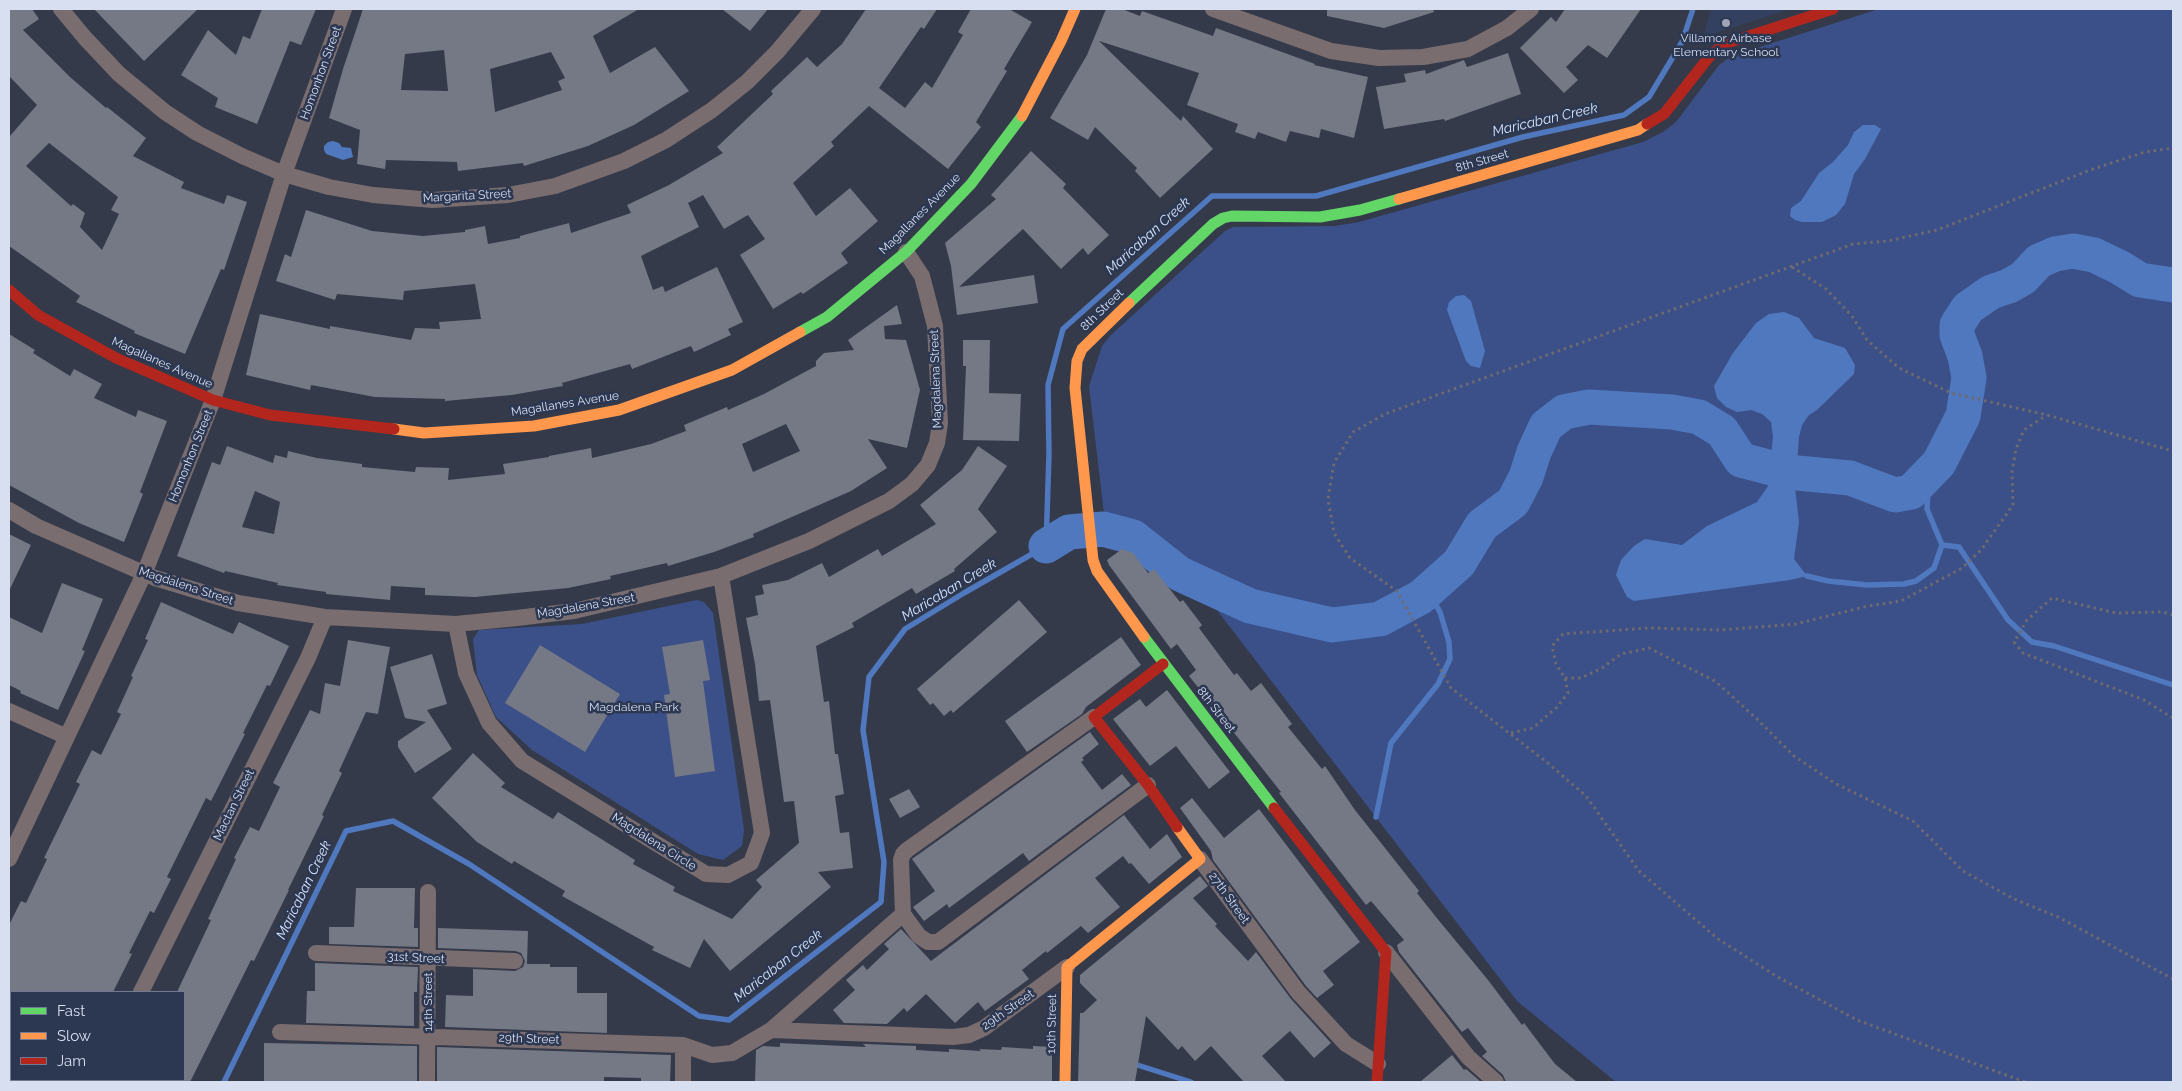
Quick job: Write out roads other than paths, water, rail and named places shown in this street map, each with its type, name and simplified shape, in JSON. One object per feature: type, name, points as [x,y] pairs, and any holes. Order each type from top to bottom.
[{"type":"street","name":"Margarita Street","points":[[61,9],[84,38],[119,74],[165,112],[197,133],[242,156],[284,174],[372,195],[433,200],[508,195],[555,186],[624,161],[666,140],[712,110],[747,82],[777,52],[813,9]]},
{"type":"street","name":"Homonhon Street","points":[[9,860],[144,574],[213,400],[284,174],[344,9]]},
{"type":"street","name":"Magallanes Avenue","points":[[9,290],[38,315],[116,358],[213,400],[270,415],[424,433],[534,426],[619,410],[732,370],[827,317],[906,252],[971,184],[1018,123],[1062,42],[1075,9]]},
{"type":"street","points":[[1213,9],[1331,51],[1379,58],[1423,57],[1468,49],[1507,28],[1530,9]]},
{"type":"street","name":"8th Street","points":[[1386,952],[1163,664],[1097,570],[1092,553],[1075,388],[1077,361],[1082,349],[1213,224],[1232,216],[1320,217],[1353,212],[1638,130],[1664,114],[1709,57],[1724,44],[1832,9]]},
{"type":"street","name":"Magdalena Street","points":[[9,510],[36,526],[144,574],[238,603],[325,617],[456,624],[574,611],[721,576],[809,541],[889,501],[912,484],[928,465],[937,443],[940,422],[935,326],[922,276],[906,252]]},
{"type":"street","name":"Magdalena Circle","points":[[456,624],[466,672],[489,723],[522,761],[706,874],[728,875],[751,863],[762,834],[721,576]]},
{"type":"street","name":"Mactan Street","points":[[142,991],[308,658],[325,617]]},
{"type":"street","points":[[1148,785],[938,942],[928,942],[919,936],[904,914],[901,860],[903,854],[1094,717],[1163,664]]},
{"type":"street","points":[[9,711],[67,737]]},
{"type":"street","name":"27th Street","points":[[1094,717],[1148,785],[1298,992],[1346,1044],[1378,1064]]},
{"type":"street","name":"29th Street","points":[[771,1030],[953,1037],[969,1035],[984,1028],[1067,967],[1200,859]]},
{"type":"street","name":"14th Street","points":[[427,1082],[428,892]]},
{"type":"street","name":"29th Street","points":[[280,1032],[428,1035],[683,1045],[712,1055],[722,1055],[732,1053],[771,1030],[904,914]]},
{"type":"street","points":[[1377,1082],[1386,952]]},
{"type":"street","points":[[1386,952],[1468,1057],[1496,1082]]},
{"type":"street","name":"31st Street","points":[[316,953],[428,959],[516,961]]},
{"type":"street","name":"10th Street","points":[[1065,1082],[1067,967]]},
{"type":"street","points":[[683,1045],[683,1082]]},
{"type":"waterway","name":"Maricaban Creek","points":[[224,1082],[346,831],[393,821],[469,864],[699,1016],[729,1020],[881,902],[884,862],[863,730],[869,677],[905,629],[1046,546],[1049,454],[1048,385],[1063,329],[1212,196],[1316,196],[1523,137],[1624,115],[1649,97],[1682,42],[1693,9]]},
{"type":"waterway","points":[[1046,546],[1069,532],[1103,529],[1133,537],[1180,574],[1250,606],[1332,625],[1380,619],[1421,597],[1459,563],[1482,525],[1513,502],[1526,477],[1534,452],[1546,426],[1564,412],[1589,407],[1672,412],[1699,417],[1722,431],[1741,460],[1787,472],[1850,478],[1895,495],[1911,492],[1939,463],[1963,416],[1969,378],[1965,356],[1957,335],[1957,325],[1968,308],[1991,292],[2009,286],[2023,278],[2039,261],[2055,254],[2073,251],[2094,255],[2140,280],[2173,285]]},
{"type":"waterway","points":[[1807,576],[1828,581],[1867,585],[1904,584],[1916,581],[1934,568],[1942,545],[1927,509],[1928,491],[1939,463]]},
{"type":"waterway","points":[[1942,545],[1959,547],[2008,620],[2032,642],[2054,646],[2173,685]]},
{"type":"waterway","points":[[1376,817],[1391,743],[1438,684],[1450,659],[1449,642],[1440,612],[1433,600],[1421,597]]},
{"type":"waterway","points":[[1131,1063],[1191,1082]]},
{"type":"place","name":"Villamor Airbase Elementary School","points":[[1726,23]]},
{"type":"park label","name":"Magdalena Park","points":[[634,707]]}]
